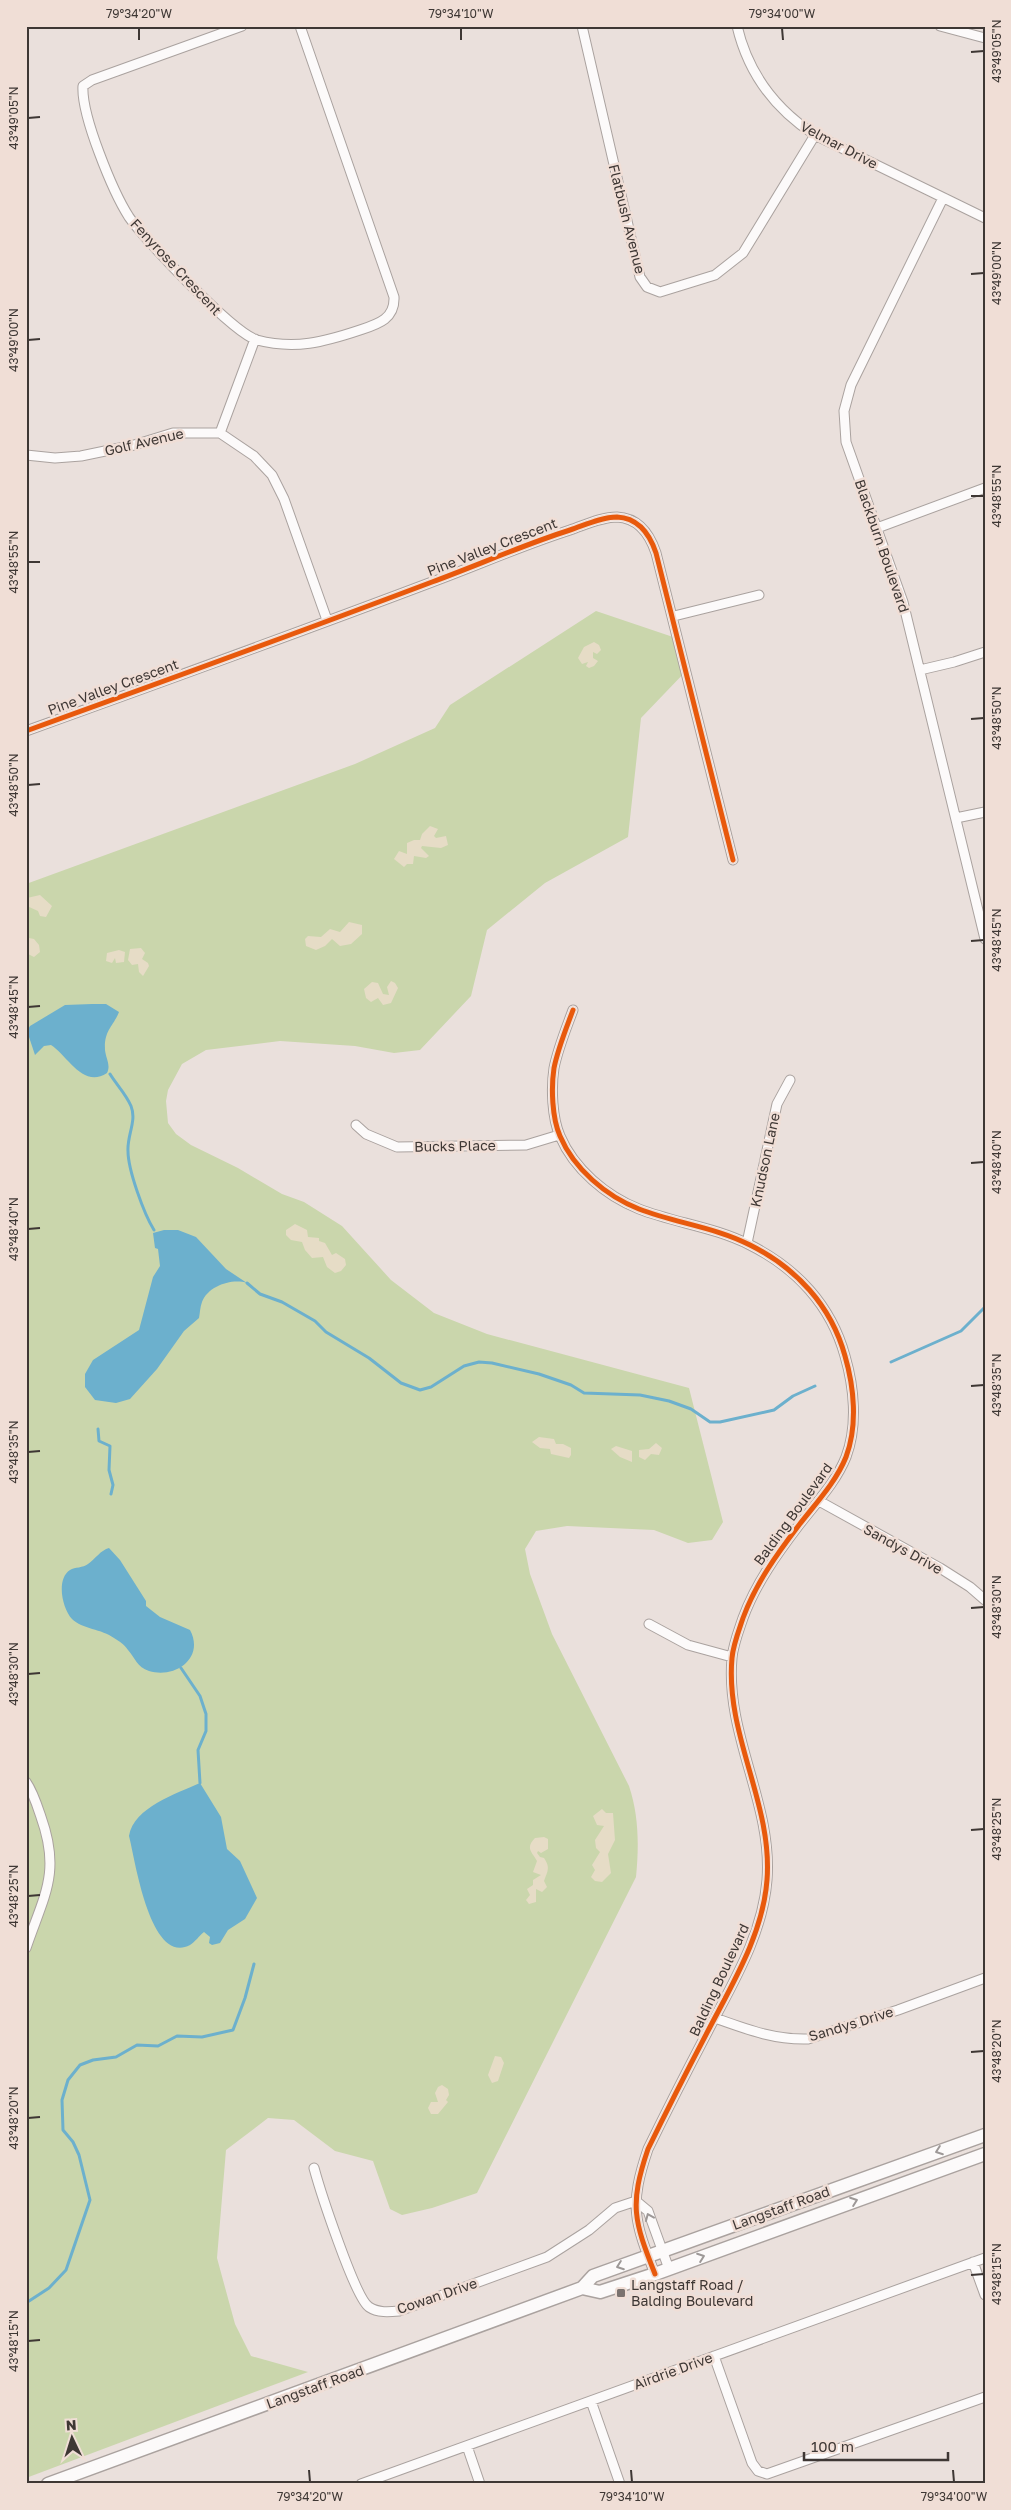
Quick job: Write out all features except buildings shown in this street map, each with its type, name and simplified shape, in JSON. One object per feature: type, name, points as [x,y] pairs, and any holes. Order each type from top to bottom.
[{"type":"main road","name":"Langstaff Road","points":[[48,2484],[582,2288],[593,2276],[648,2255],[985,2135]]},
{"type":"main road","name":"Langstaff Road","points":[[582,2288],[600,2292],[656,2274],[985,2154]]},
{"type":"street","name":"Fenyrose Crescent","points":[[242,26],[92,80],[83,86],[82,97],[111,180],[131,219],[227,321],[255,339],[308,345],[372,326],[389,316],[394,308],[394,298],[300,26]]},
{"type":"street","name":"Flatbush Avenue","points":[[582,26],[640,277],[647,287],[660,292],[694,283],[715,275],[743,253],[815,135]]},
{"type":"street","name":"Velmar Drive","points":[[737,26],[752,69],[773,100],[795,121],[815,135],[985,218]]},
{"type":"street","points":[[940,26],[985,38]]},
{"type":"street","name":"Blackburn Boulevard","points":[[943,198],[851,385],[845,405],[844,422],[846,442],[898,583],[985,939]]},
{"type":"street","points":[[255,339],[220,433],[254,456],[272,475],[284,499],[328,620]]},
{"type":"street","name":"Golf Avenue","points":[[26,455],[55,458],[81,456],[134,445],[174,433],[220,433]]},
{"type":"street","points":[[877,528],[985,488]]},
{"type":"street","name":"Pine Valley Crescent","points":[[26,731],[546,538],[601,520],[618,517],[637,524],[651,539],[674,616],[733,860]]},
{"type":"street","points":[[674,616],[759,595]]},
{"type":"street","points":[[920,670],[985,652]]},
{"type":"street","points":[[956,818],[985,812]]},
{"type":"street","name":"Balding Boulevard","points":[[573,1010],[561,1040],[554,1072],[554,1106],[559,1135],[581,1167],[594,1182],[622,1201],[641,1210],[747,1243],[784,1266],[814,1294],[829,1314],[845,1356],[853,1396],[852,1430],[846,1457],[819,1501],[765,1570],[742,1620],[732,1657],[734,1706],[742,1748],[761,1812],[766,1837],[767,1880],[757,1926],[744,1961],[648,2149],[639,2174],[636,2221],[656,2274]]},
{"type":"street","name":"Knudson Lane","points":[[747,1243],[777,1104],[790,1080]]},
{"type":"street","name":"Bucks Place","points":[[356,1125],[366,1134],[397,1147],[526,1145],[559,1135]]},
{"type":"street","name":"Sandys Drive","points":[[819,1501],[940,1568],[970,1587],[985,1600]]},
{"type":"street","points":[[649,1624],[688,1645],[732,1657]]},
{"type":"street","points":[[26,1782],[47,1833],[51,1850],[51,1864],[50,1879],[26,1948]]},
{"type":"street","name":"Sandys Drive","points":[[715,2018],[770,2036],[808,2039],[898,2010],[985,1978]]},
{"type":"street","name":"Cowan Drive","points":[[314,2168],[324,2204],[356,2287],[364,2302],[370,2308],[386,2313],[399,2311],[547,2257],[589,2230],[615,2208],[636,2201]]},
{"type":"street","points":[[636,2201],[648,2211],[669,2269]]},
{"type":"street","name":"Airdrie Drive","points":[[361,2484],[985,2258]]},
{"type":"street","points":[[973,2262],[985,2295]]},
{"type":"street","points":[[714,2356],[752,2463],[758,2471],[767,2474],[985,2397]]},
{"type":"street","points":[[591,2401],[620,2484]]},
{"type":"street","points":[[466,2446],[480,2484]]},
{"type":"green space","points":[[596,611],[673,637],[688,669],[641,718],[628,837],[545,883],[487,930],[471,996],[420,1050],[394,1053],[355,1046],[280,1041],[206,1050],[182,1064],[168,1090],[166,1101],[168,1123],[176,1134],[191,1145],[238,1168],[282,1194],[304,1202],[342,1226],[391,1280],[434,1313],[487,1334],[689,1388],[723,1522],[712,1540],[688,1543],[654,1530],[567,1526],[536,1531],[525,1549],[530,1574],[552,1634],[629,1786],[635,1809],[637,1831],[636,1877],[477,2193],[432,2208],[402,2215],[390,2209],[373,2161],[335,2151],[294,2120],[268,2118],[226,2150],[217,2258],[235,2324],[251,2356],[308,2372],[26,2478],[26,884],[355,764],[435,728],[450,705]]},
{"type":"sand","points":[[594,642],[599,645],[601,650],[597,654],[593,652],[593,658],[598,661],[589,668],[586,666],[588,662],[582,664],[578,658],[584,647]]},
{"type":"sand","points":[[430,826],[438,829],[434,836],[436,838],[446,836],[448,845],[441,848],[422,846],[421,848],[429,856],[426,858],[414,856],[413,864],[407,864],[404,867],[394,859],[399,851],[407,854],[407,843],[420,840],[422,834]]},
{"type":"sand","points":[[40,895],[52,906],[46,917],[40,916],[38,911],[27,906],[27,898]]},
{"type":"sand","points":[[349,922],[362,925],[362,934],[351,944],[340,946],[332,939],[325,946],[316,950],[306,946],[305,939],[308,936],[321,937],[330,929],[340,932]]},
{"type":"sand","points":[[29,938],[34,939],[39,945],[40,952],[34,957],[26,953]]},
{"type":"sand","points":[[141,948],[145,953],[142,959],[149,966],[143,976],[139,972],[138,964],[132,965],[128,960],[130,949]]},
{"type":"sand","points":[[119,950],[125,952],[124,962],[116,963],[115,958],[112,963],[106,961],[107,953]]},
{"type":"sand","points":[[391,981],[398,988],[391,1003],[383,1005],[378,998],[371,1002],[366,998],[364,989],[372,982],[378,983],[383,994],[389,995],[387,987]]},
{"type":"sand","points":[[295,1224],[307,1230],[308,1237],[319,1238],[319,1241],[325,1243],[332,1255],[336,1253],[345,1259],[346,1265],[341,1271],[335,1273],[327,1267],[323,1257],[312,1258],[305,1250],[302,1242],[291,1240],[286,1235],[286,1230]]},
{"type":"sand","points":[[539,1437],[554,1439],[556,1444],[563,1444],[571,1448],[571,1455],[569,1458],[551,1454],[550,1449],[540,1448],[532,1442]]},
{"type":"sand","points":[[656,1443],[662,1448],[659,1455],[651,1454],[645,1460],[639,1457],[639,1450],[649,1449]]},
{"type":"sand","points":[[616,1446],[632,1451],[632,1462],[620,1457],[611,1449]]},
{"type":"sand","points":[[602,1809],[606,1813],[613,1813],[615,1840],[608,1854],[611,1873],[602,1882],[595,1881],[591,1877],[595,1870],[592,1865],[600,1852],[596,1848],[595,1840],[604,1826],[597,1825],[593,1816]]},
{"type":"sand","points":[[544,1837],[548,1839],[548,1849],[541,1853],[538,1851],[537,1853],[540,1857],[544,1858],[547,1865],[548,1870],[544,1881],[547,1887],[542,1892],[536,1889],[536,1902],[529,1904],[526,1900],[530,1895],[527,1889],[533,1885],[533,1880],[541,1875],[533,1872],[537,1861],[530,1850],[530,1845],[535,1838]]},
{"type":"sand","points":[[495,2056],[501,2057],[504,2063],[498,2081],[492,2083],[488,2075]]},
{"type":"sand","points":[[442,2085],[448,2089],[449,2095],[446,2100],[448,2102],[438,2114],[431,2114],[428,2108],[431,2102],[438,2102],[435,2093],[438,2087]]},
{"type":"water","points":[[106,1004],[119,1012],[109,1029],[105,1043],[109,1067],[107,1073],[98,1077],[83,1074],[51,1045],[44,1046],[35,1055],[27,1031],[30,1026],[65,1005]]},
{"type":"water","points":[[164,1230],[178,1230],[196,1237],[226,1269],[247,1283],[228,1283],[209,1292],[202,1302],[199,1318],[184,1331],[157,1369],[130,1399],[116,1403],[95,1400],[85,1387],[85,1374],[93,1360],[139,1330],[153,1277],[160,1266],[158,1249],[155,1248],[153,1233]]},
{"type":"water","points":[[109,1548],[120,1560],[146,1601],[146,1606],[160,1617],[190,1630],[194,1640],[194,1649],[185,1664],[177,1669],[159,1673],[145,1669],[139,1665],[127,1648],[120,1642],[109,1635],[76,1622],[68,1614],[62,1594],[63,1580],[66,1574],[72,1569],[91,1562]]},
{"type":"water","points":[[200,1783],[221,1817],[227,1849],[240,1861],[257,1898],[245,1919],[228,1930],[220,1943],[212,1945],[209,1943],[210,1937],[204,1932],[190,1945],[176,1947],[164,1940],[155,1926],[140,1886],[129,1836],[139,1817],[147,1809],[168,1797]]},
{"type":"waterway","points":[[110,1074],[126,1097],[133,1112],[128,1145],[129,1159],[137,1192],[154,1230]]},
{"type":"waterway","points":[[247,1283],[260,1294],[282,1302],[315,1321],[326,1332],[369,1358],[401,1383],[420,1390],[431,1387],[464,1366],[479,1362],[492,1363],[539,1374],[571,1385],[584,1393],[640,1395],[669,1401],[691,1409],[710,1422],[720,1422],[774,1410],[793,1396],[815,1386]]},
{"type":"waterway","points":[[891,1362],[961,1331],[985,1307]]},
{"type":"waterway","points":[[98,1429],[99,1441],[110,1446],[109,1470],[113,1485],[111,1494]]},
{"type":"waterway","points":[[181,1668],[200,1696],[206,1714],[206,1731],[198,1750],[200,1783]]},
{"type":"waterway","points":[[26,2303],[49,2288],[66,2270],[90,2200],[79,2155],[73,2142],[63,2130],[62,2100],[68,2080],[80,2065],[93,2060],[116,2057],[137,2045],[158,2046],[177,2036],[202,2037],[233,2030],[245,1998],[254,1964]]},
{"type":"cycle path","points":[[26,731],[331,620],[552,536],[605,518],[625,518],[637,524],[647,534],[656,553],[733,860]]},
{"type":"cycle path","points":[[573,1010],[554,1068],[552,1094],[557,1129],[574,1160],[592,1180],[615,1197],[653,1214],[709,1229],[737,1239],[767,1254],[797,1277],[821,1305],[831,1320],[839,1338],[851,1380],[853,1406],[850,1445],[842,1466],[768,1569],[748,1605],[736,1638],[732,1658],[732,1687],[735,1714],[763,1824],[767,1852],[767,1880],[760,1919],[754,1938],[648,2149],[642,2168],[636,2199],[636,2213],[642,2240],[655,2274]]},
{"type":"place","name":"Langstaff Road / Balding Boulevard","points":[[621,2293]]}]
